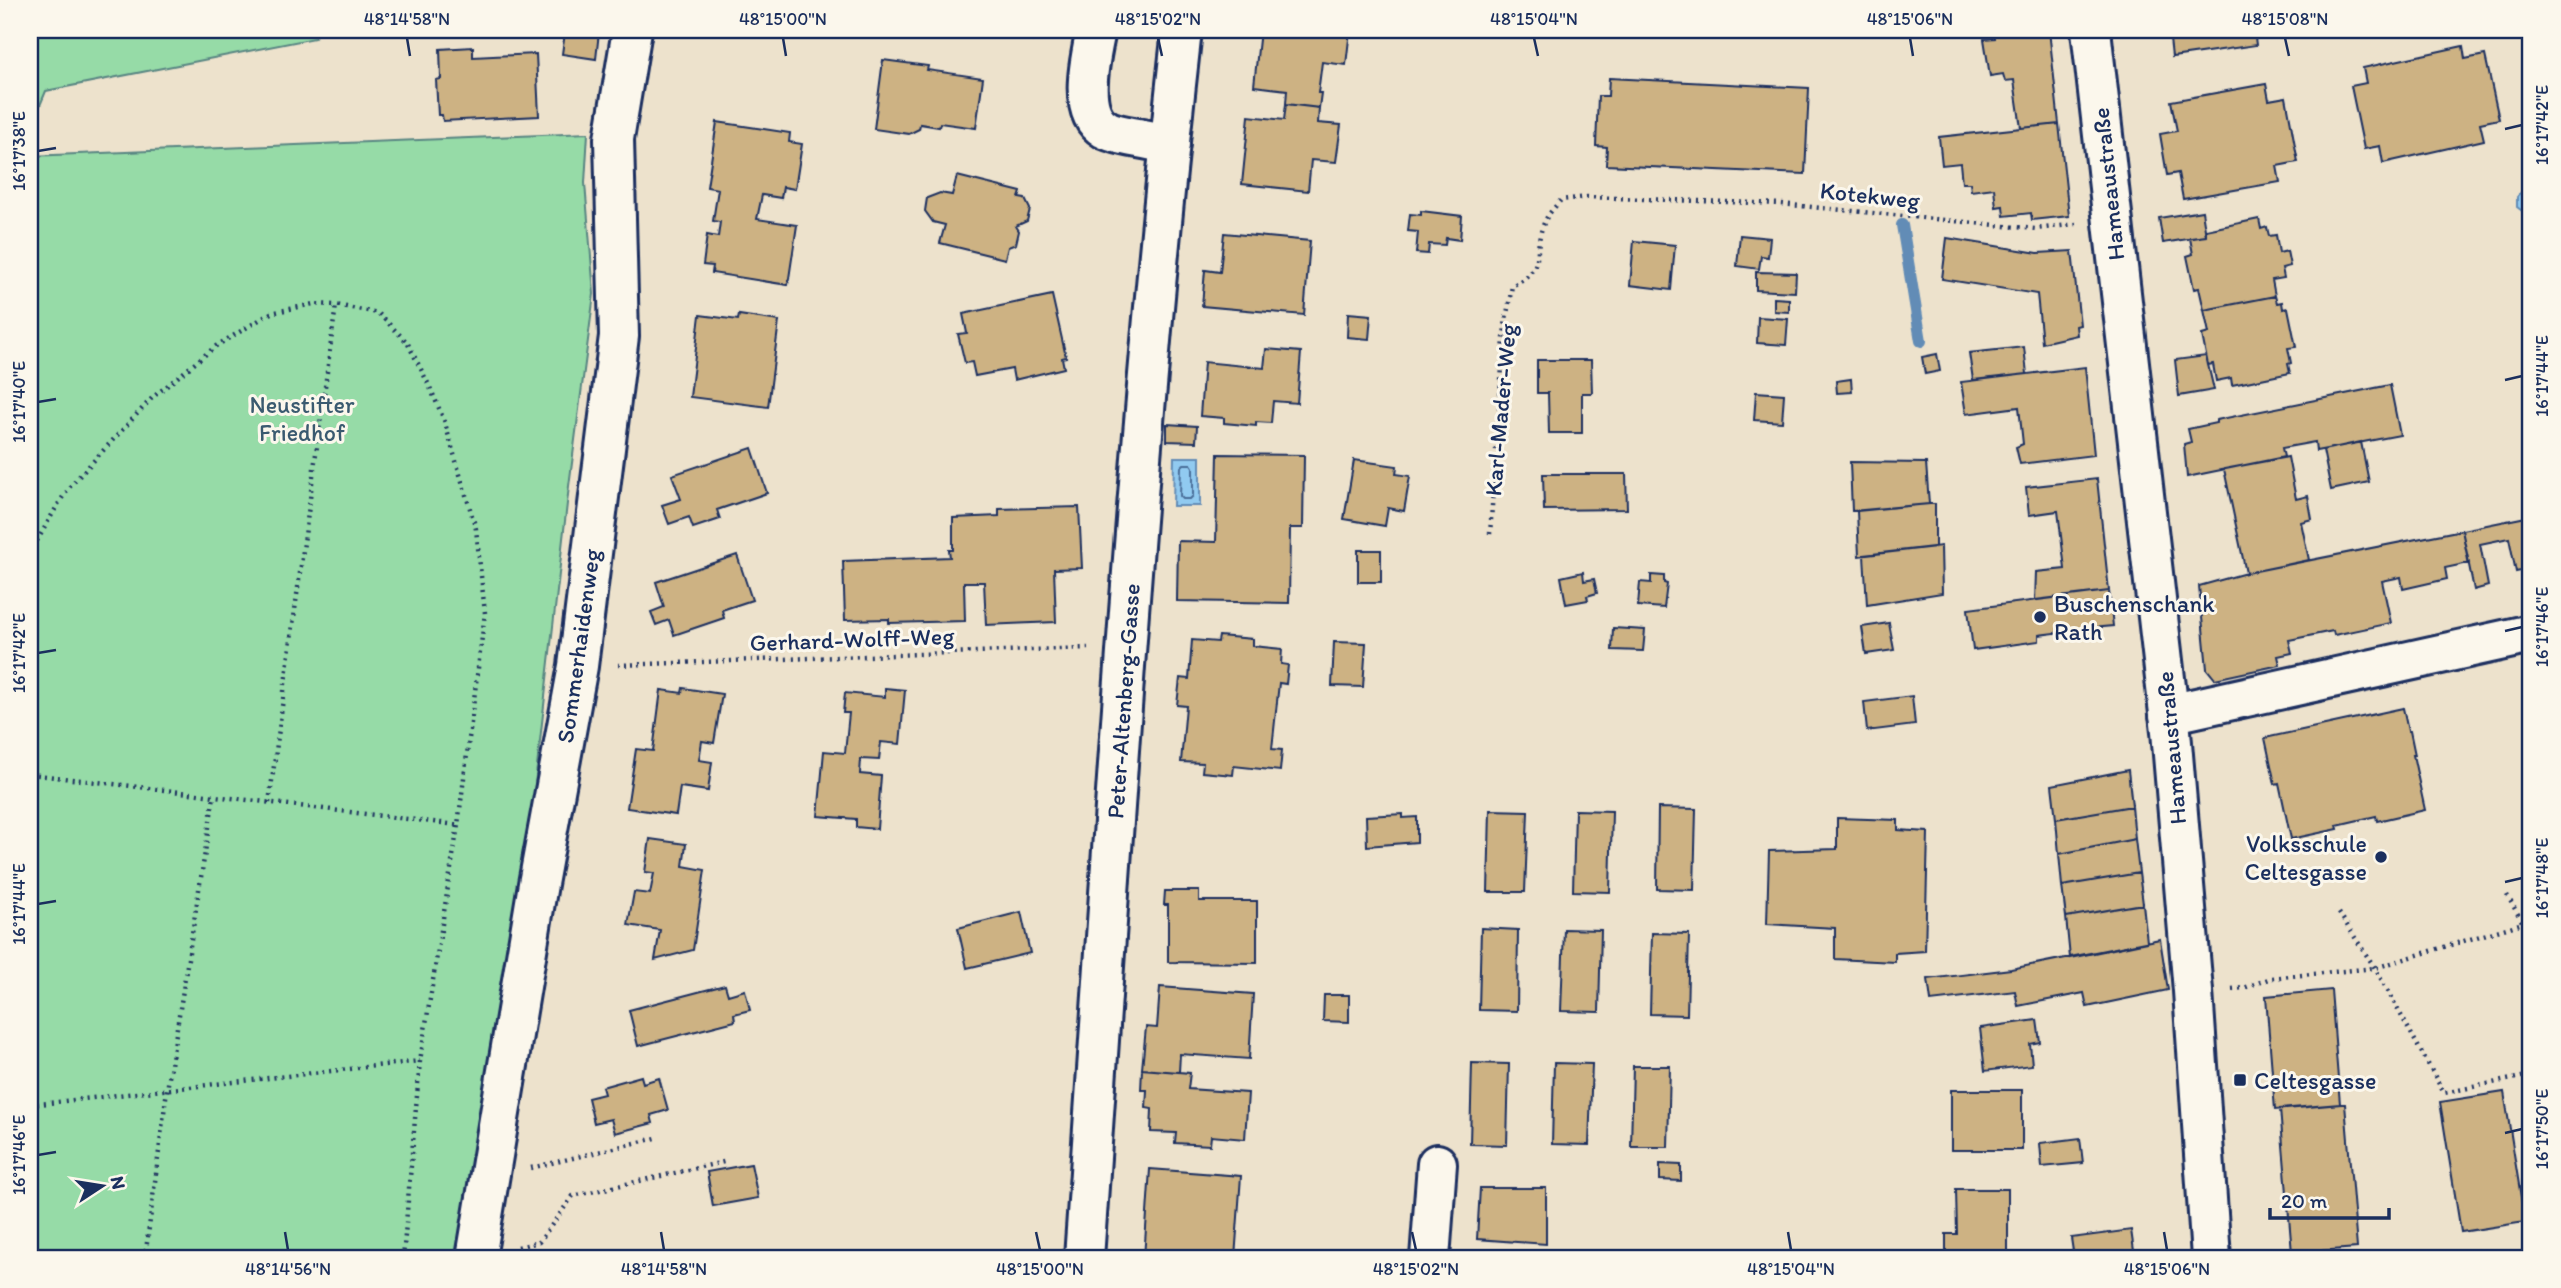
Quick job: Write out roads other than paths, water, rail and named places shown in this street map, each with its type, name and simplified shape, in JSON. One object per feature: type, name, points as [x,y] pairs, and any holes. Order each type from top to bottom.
[{"type":"street","name":"Sommerhaidenweg","points":[[477,1257],[538,884],[578,666],[619,337],[614,139],[632,30]]},
{"type":"street","points":[[1096,30],[1087,88],[1091,113],[1104,129],[1170,144]]},
{"type":"street","name":"Peter-Altenberg-Gasse","points":[[1084,1258],[1132,562],[1182,30]]},
{"type":"street","name":"Hameaustraße","points":[[2091,30],[2169,714],[2193,991],[2211,1258]]},
{"type":"street","points":[[2169,714],[2531,634]]},
{"type":"street","points":[[1430,1258],[1437,1164]]},
{"type":"water","points":[[2531,188],[2531,212],[2525,213],[2517,207],[2517,197],[2523,190]]},
{"type":"water","points":[[1174,457],[1200,457],[1200,506],[1173,506]]},
{"type":"waterway","points":[[1902,225],[1921,341]]},
{"type":"place","name":"Buschenschank Rath","points":[[2040,617]]},
{"type":"place","name":"Volksschule Celtesgasse","points":[[2381,857]]},
{"type":"place","name":"Celtesgasse","points":[[2240,1080]]},
{"type":"park label","name":"Neustifter Friedhof","points":[[302,418]]}]
